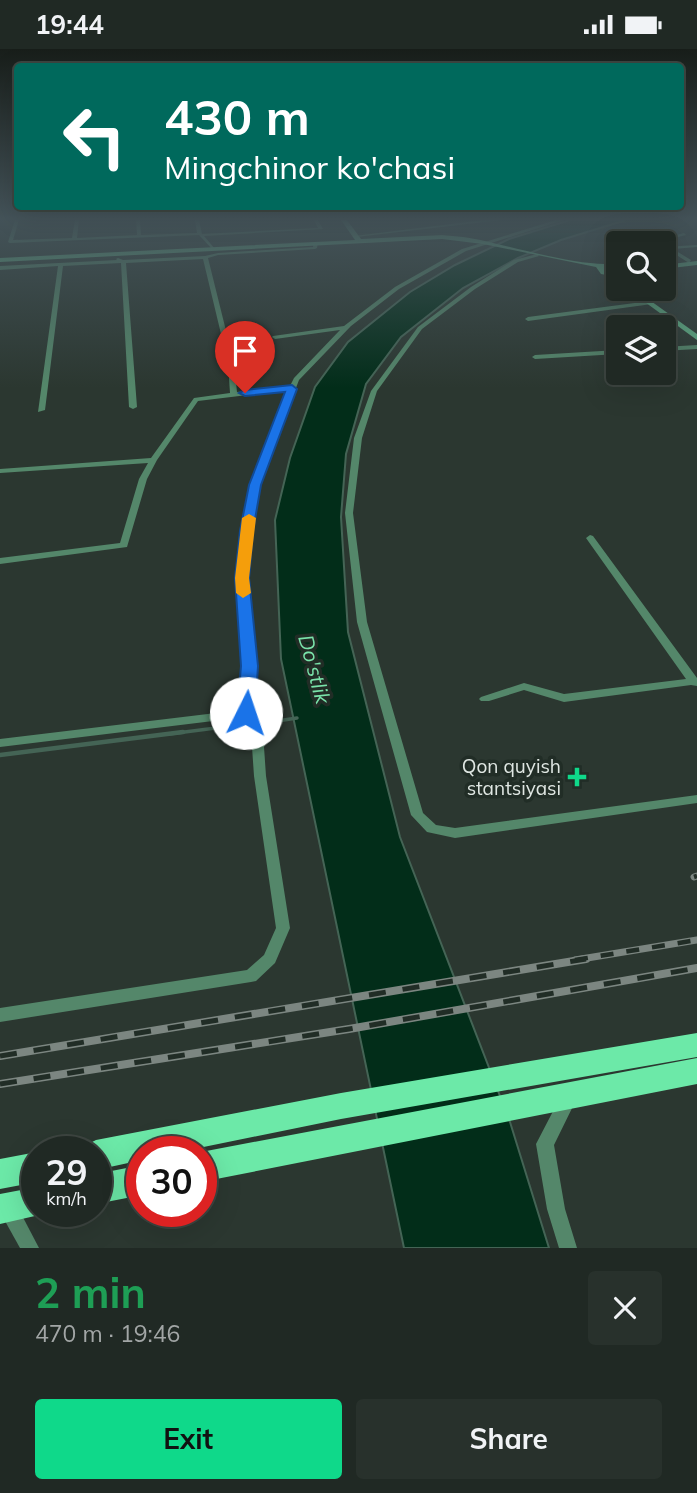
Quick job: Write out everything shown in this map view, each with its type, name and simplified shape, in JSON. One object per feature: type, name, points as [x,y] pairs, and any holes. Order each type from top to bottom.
[{"type":"highway","points":[[112,1152],[504,1076],[697,1045]]},
{"type":"highway","points":[[217,1164],[697,1071]]},
{"type":"highway","points":[[0,1174],[21,1170]]},
{"type":"main road","points":[[647,301],[697,338]]},
{"type":"street","points":[[41,410],[59,276]]},
{"type":"street","points":[[124,276],[133,407]]},
{"type":"street","points":[[210,276],[231,363],[234,394]]},
{"type":"street","points":[[246,713],[249,666],[242,578],[247,531],[255,485],[292,389],[304,370],[346,327],[397,288],[418,276]]},
{"type":"street","points":[[492,276],[420,328],[374,391],[358,438],[349,513],[362,622],[417,815],[432,829],[455,833],[697,799]]},
{"type":"street","points":[[528,319],[650,303]]},
{"type":"street","points":[[275,337],[346,327]]},
{"type":"street","points":[[676,348],[697,347]]},
{"type":"street","points":[[535,357],[606,353]]},
{"type":"street","points":[[0,561],[124,545],[143,479],[153,460],[196,399],[292,389]]},
{"type":"street","points":[[0,471],[153,460]]},
{"type":"street","points":[[485,699],[524,686],[564,698],[695,683],[590,538]]},
{"type":"street","points":[[0,743],[246,713],[261,715],[268,724],[258,747],[260,776],[283,928],[270,959],[251,976],[0,1015]]},
{"type":"street","points":[[568,1248],[556,1209],[545,1144],[570,1096]]},
{"type":"street","points":[[15,1206],[30,1248]]},
{"type":"water","name":"Do'stlik","points":[[437,276],[485,276],[463,288],[401,337],[366,384],[346,454],[341,517],[348,632],[400,837],[510,1122],[549,1248],[404,1248],[281,659],[275,520],[290,458],[315,387],[348,342],[410,292]]},
{"type":"waterway","points":[[277,721],[297,718]]},
{"type":"waterway","points":[[169,734],[255,723]]},
{"type":"waterway","points":[[0,755],[183,732]]},
{"type":"railway","points":[[575,960],[697,940]]},
{"type":"railway","points":[[0,1056],[586,959]]},
{"type":"railway","points":[[0,1084],[349,1029],[697,968]]},
{"type":"slow traffic","points":[[243,593],[242,578],[249,518]]},
{"type":"place","name":"Qon quyish stantsiyasi","points":[[577,777]]},
{"type":"route","points":[[245,393],[292,389],[255,485],[247,531],[242,578],[249,666],[246,713]]}]
